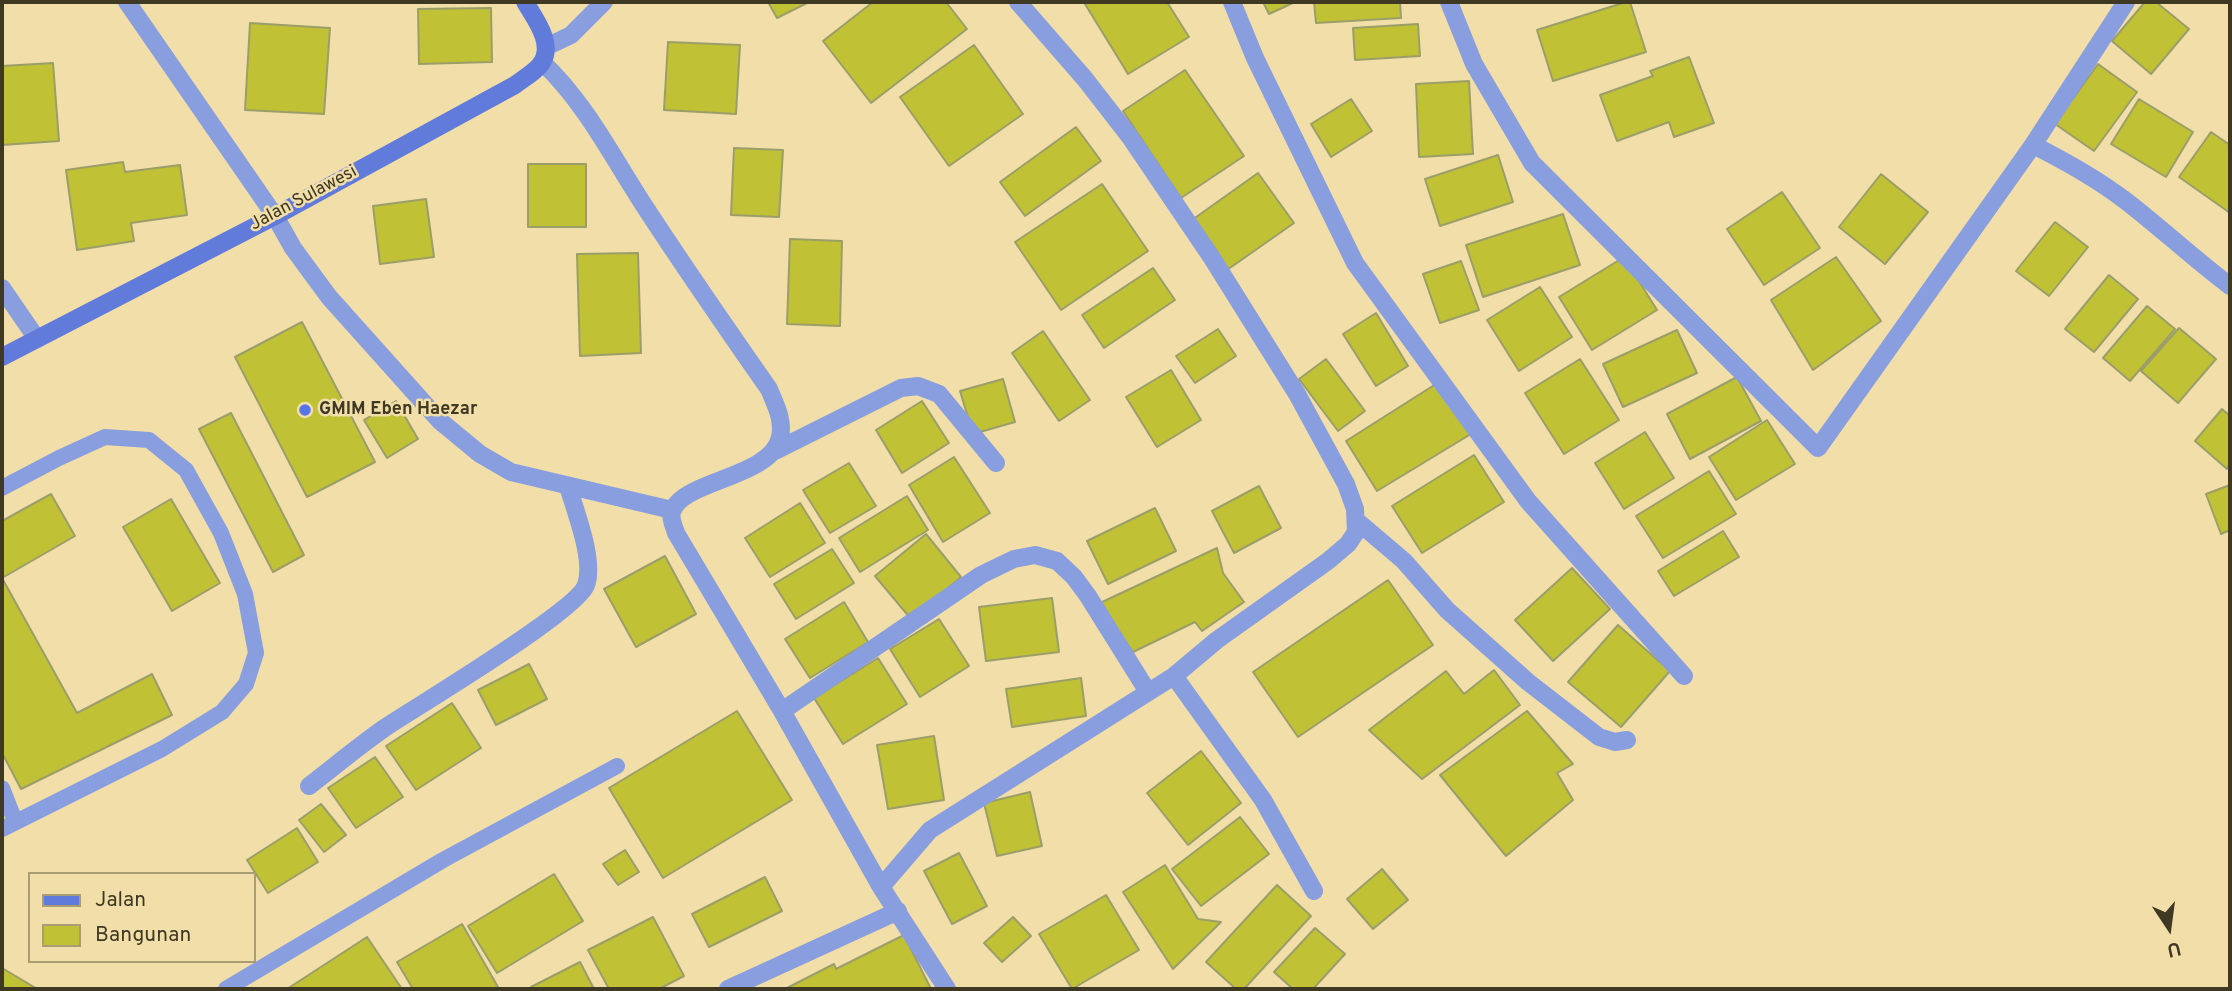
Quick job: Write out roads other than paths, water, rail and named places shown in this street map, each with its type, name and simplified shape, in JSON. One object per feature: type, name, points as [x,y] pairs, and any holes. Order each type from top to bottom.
[{"type":"main road","points":[[525,2],[544,38],[544,55]]},
{"type":"main road","name":"Jalan Sulawesi","points":[[2,356],[275,216],[515,85],[544,55]]},
{"type":"street","points":[[127,2],[329,297],[440,421],[480,454],[511,472],[672,510]]},
{"type":"street","points":[[604,2],[571,35],[544,55],[769,390],[780,417],[780,436],[775,451]]},
{"type":"street","points":[[881,887],[930,830],[1174,676],[1217,640],[1348,544],[1356,532],[1357,522],[1346,484],[1334,461],[1297,394],[1212,258],[1130,137],[1086,79],[1018,2]]},
{"type":"street","points":[[1232,2],[1255,58],[1355,263],[1528,501],[1684,676]]},
{"type":"street","points":[[1449,2],[1474,64],[1532,163],[1818,448],[2034,145],[2126,2]]},
{"type":"street","points":[[2034,145],[2067,162],[2125,200],[2192,258],[2230,286]]},
{"type":"street","points":[[2,288],[37,339]]},
{"type":"street","points":[[947,989],[881,887],[782,711],[676,533],[671,520],[672,510],[684,496],[722,481],[775,451],[901,388],[918,386],[939,394],[996,463]]},
{"type":"street","points":[[309,786],[383,729],[541,626],[576,600],[586,586],[589,569],[568,486]]},
{"type":"street","points":[[1357,522],[1404,561],[1447,610],[1528,682],[1599,737],[1615,742],[1627,740]]},
{"type":"street","points":[[782,711],[981,575],[1014,559],[1035,555],[1057,561],[1074,577],[1148,692]]},
{"type":"street","points":[[1174,676],[1263,800],[1314,891]]},
{"type":"street","points":[[730,989],[898,911]]},
{"type":"lane","points":[[2,488],[105,437],[149,440],[186,470],[221,533],[246,594],[256,653],[246,684],[222,712],[162,749],[8,825],[2,788]]},
{"type":"lane","points":[[226,989],[443,860],[617,766]]},
{"type":"place","name":"GMIM Eben Haezar","points":[[305,410]]}]
